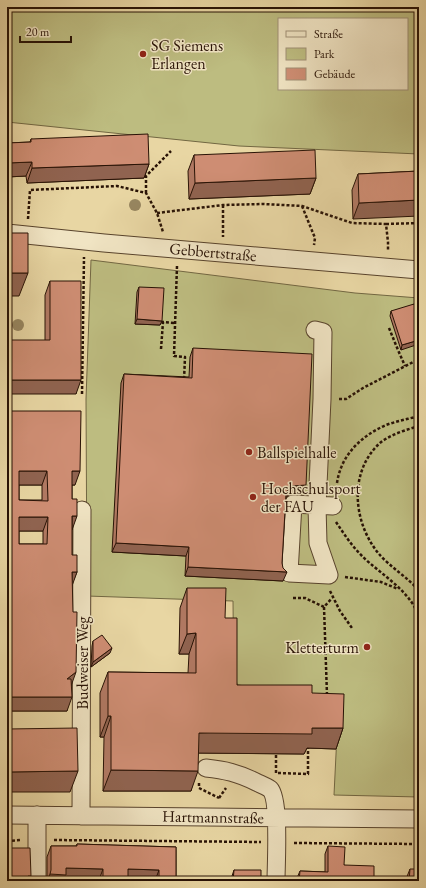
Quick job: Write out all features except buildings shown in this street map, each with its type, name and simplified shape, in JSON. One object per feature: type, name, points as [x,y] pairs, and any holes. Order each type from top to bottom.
[{"type":"street","name":"Gebbertstraße","points":[[7,233],[419,270]]},
{"type":"street","points":[[315,330],[324,332],[322,399],[325,506],[318,543],[329,575],[289,573],[293,504],[325,506]]},
{"type":"street","name":"Budweiser Weg","points":[[81,816],[82,510]]},
{"type":"street","points":[[206,768],[240,774],[270,789],[274,796],[276,817],[276,881]]},
{"type":"street","name":"Hartmannstraße","points":[[7,815],[419,818]]},
{"type":"street","points":[[37,815],[37,881]]},
{"type":"path","points":[[171,151],[146,176],[146,193],[158,213],[173,248],[175,323],[174,356],[185,357],[184,386]]},
{"type":"path","points":[[27,235],[30,190],[117,186],[146,193]]},
{"type":"path","points":[[158,213],[223,205],[263,204],[302,206],[352,223],[419,223]]},
{"type":"path","points":[[222,253],[223,205]]},
{"type":"path","points":[[302,206],[315,238],[314,261]]},
{"type":"path","points":[[386,224],[388,242],[386,267]]},
{"type":"path","points":[[82,394],[84,241]]},
{"type":"path","points":[[162,349],[163,322],[175,323]]},
{"type":"path","points":[[389,328],[405,366]]},
{"type":"path","points":[[322,399],[346,399],[363,388],[419,358]]},
{"type":"path","points":[[419,416],[386,426],[360,440],[346,456],[325,506],[345,536],[362,556],[410,599],[418,611],[419,619]]},
{"type":"path","points":[[419,426],[394,434],[381,442],[372,452],[363,467],[358,484],[357,502],[362,524],[379,553],[419,591]]},
{"type":"path","points":[[352,628],[332,598],[326,582],[329,575],[381,582],[400,590]]},
{"type":"path","points":[[293,598],[305,598],[324,607]]},
{"type":"path","points":[[323,698],[328,697],[324,607],[332,598]]},
{"type":"path","points":[[276,774],[308,774],[308,744]]},
{"type":"path","points":[[270,789],[276,774],[276,754]]},
{"type":"path","points":[[199,788],[219,798]]},
{"type":"path","points":[[7,841],[37,840],[419,844]]},
{"type":"green space","name":"SG Siemens Erlangen","points":[[7,7],[419,7],[419,154],[239,146],[7,122]]},
{"type":"green space","name":"Hochschulsport der FAU","points":[[91,260],[355,293],[419,298],[419,797],[334,795],[338,714],[234,703],[233,601],[87,596],[86,399]]},
{"type":"place","name":"SG Siemens Erlangen","points":[[143,54]]},
{"type":"place","name":"Ballspielhalle","points":[[249,452]]},
{"type":"place","name":"Hochschulsport der FAU","points":[[253,497]]},
{"type":"place","name":"Kletterturm","points":[[367,647]]}]
